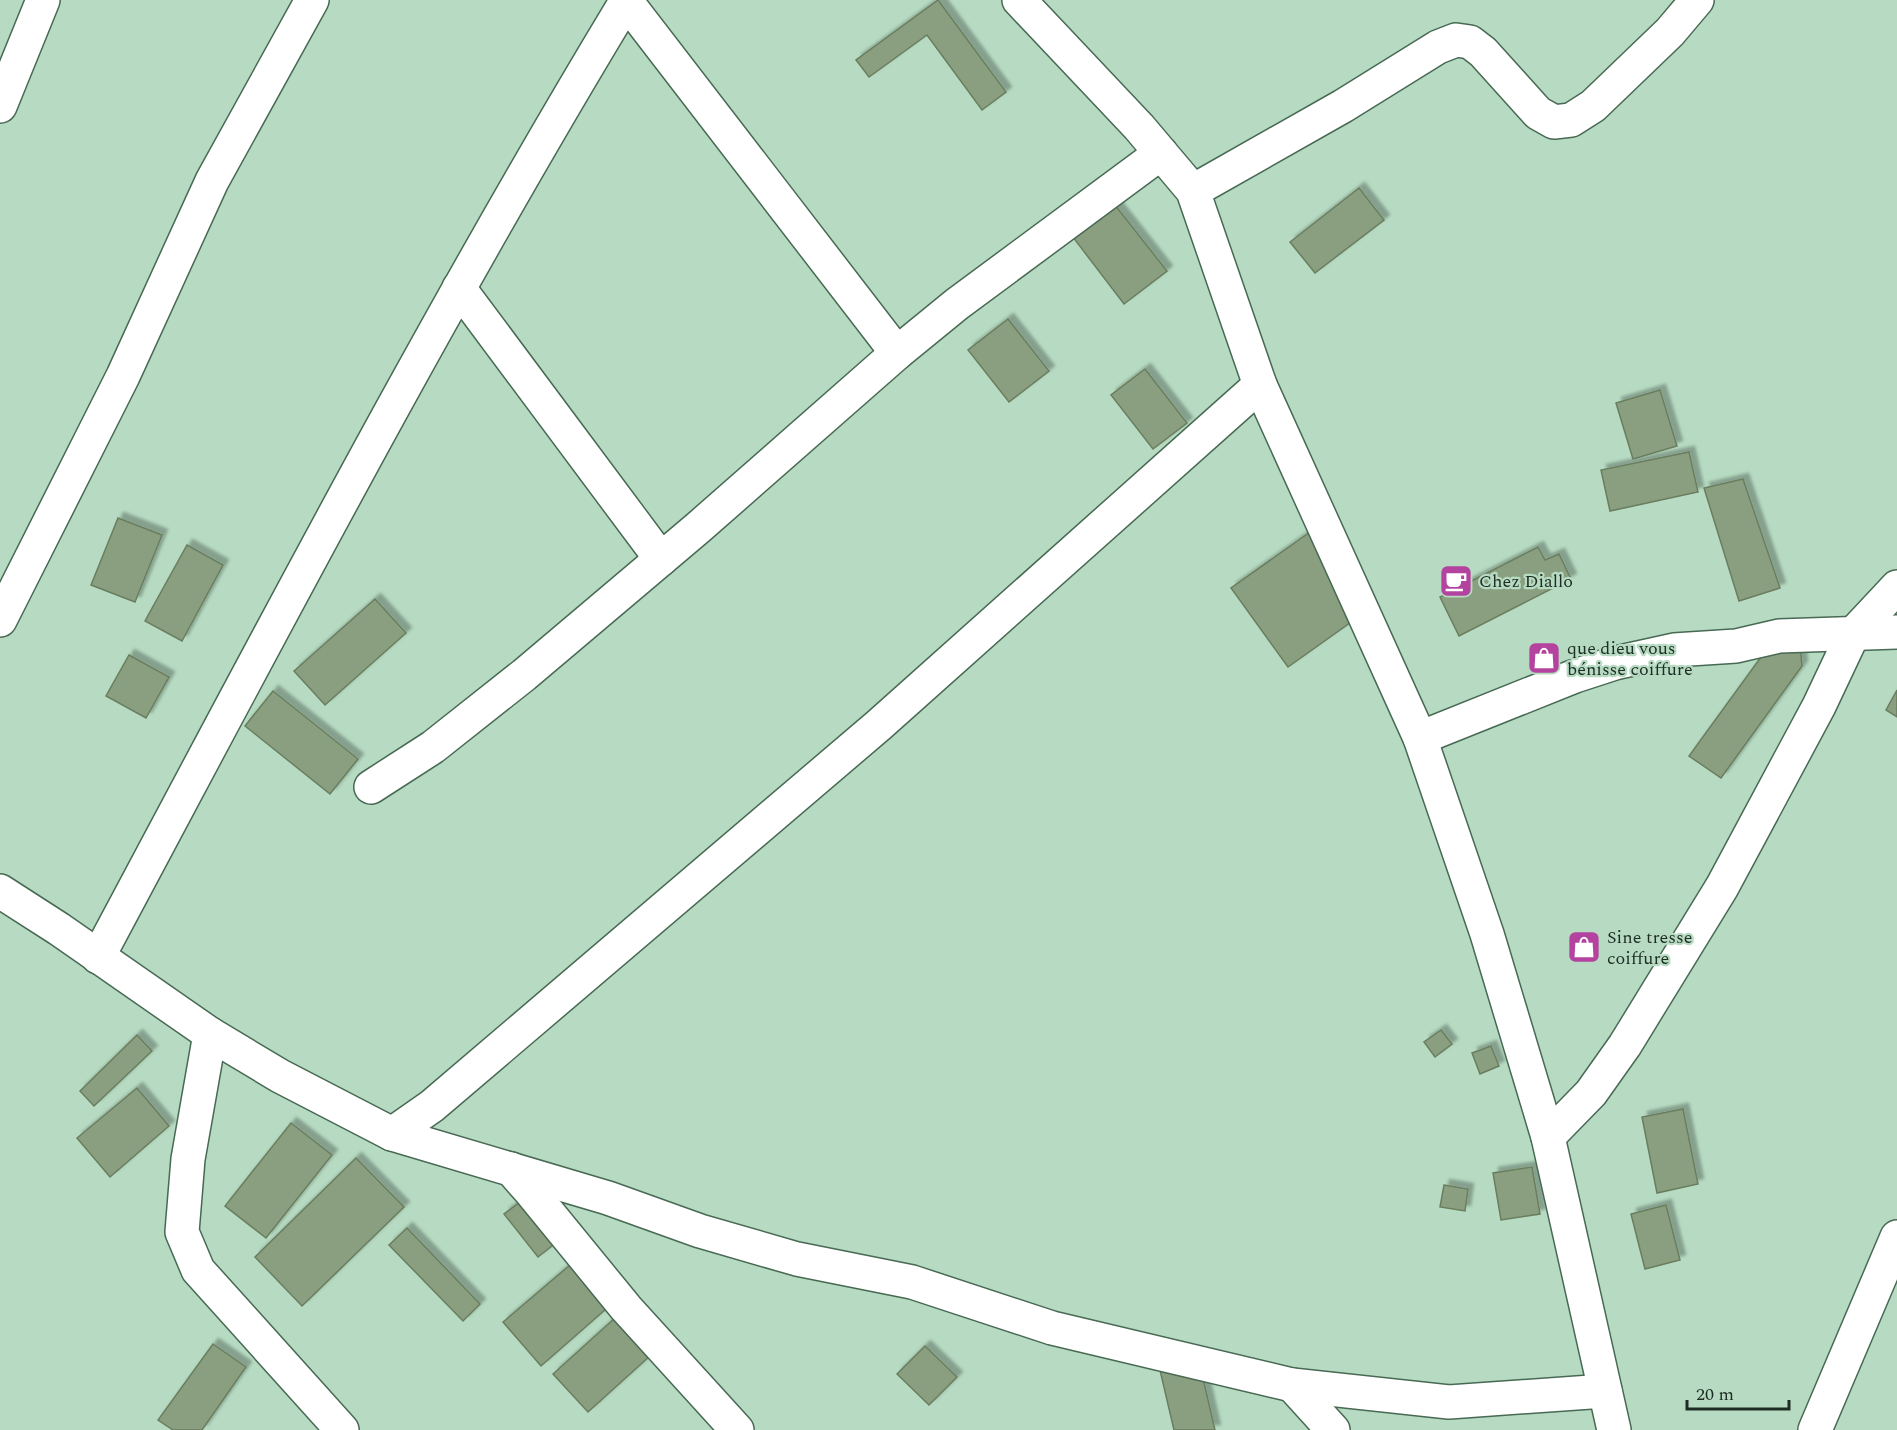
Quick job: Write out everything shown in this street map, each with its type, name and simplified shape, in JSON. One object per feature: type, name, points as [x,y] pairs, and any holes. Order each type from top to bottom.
[{"type":"street","points":[[0,106],[43,0]]},
{"type":"street","points":[[3,605],[123,376],[212,181],[312,0]]},
{"type":"street","points":[[1019,0],[1139,127],[1192,191],[1260,385],[1420,738],[1487,934],[1548,1137],[1614,1430]]},
{"type":"street","points":[[1192,191],[1343,106],[1438,47],[1456,40],[1470,42],[1483,52],[1538,113],[1554,122],[1571,120],[1593,106],[1670,32],[1697,0]]},
{"type":"street","points":[[98,957],[459,288],[626,1],[897,352]]},
{"type":"street","points":[[371,787],[433,747],[524,675],[661,559],[897,352],[957,304],[1161,153]]},
{"type":"street","points":[[459,288],[661,559]]},
{"type":"street","points":[[392,1134],[432,1106],[879,725],[1260,385]]},
{"type":"street","points":[[1548,1137],[1591,1093],[1618,1054],[1722,887],[1819,706],[1853,634],[1897,587]]},
{"type":"street","points":[[1420,738],[1575,675],[1615,663],[1674,650],[1736,646],[1779,636],[1897,632]]},
{"type":"street","points":[[0,891],[210,1034],[280,1076],[392,1134],[608,1198],[700,1231],[797,1259],[912,1282],[1052,1328],[1292,1385],[1449,1402],[1605,1391]]},
{"type":"street","points":[[210,1034],[188,1159],[182,1232],[198,1270],[342,1430]]},
{"type":"street","points":[[511,1169],[626,1308],[737,1430]]},
{"type":"street","points":[[1815,1430],[1897,1237]]},
{"type":"street","points":[[1292,1385],[1333,1430]]},
{"type":"building","points":[[938,0],[1006,92],[982,110],[927,35],[869,77],[856,60]]},
{"type":"building","points":[[1359,188],[1384,220],[1315,273],[1290,242]]},
{"type":"building","points":[[1111,200],[1167,271],[1124,304],[1069,232]]},
{"type":"building","points":[[1008,319],[1049,371],[1009,402],[968,350]]},
{"type":"building","points":[[1145,369],[1187,423],[1153,449],[1111,395]]},
{"type":"building","points":[[1660,390],[1677,446],[1633,459],[1616,403]]},
{"type":"building","points":[[1689,452],[1698,492],[1610,511],[1601,470]]},
{"type":"building","points":[[1743,479],[1780,588],[1739,601],[1704,488]]},
{"type":"building","points":[[118,518],[162,535],[135,602],[91,585]]},
{"type":"building","points":[[1317,527],[1361,615],[1288,667],[1231,588]]},
{"type":"building","points":[[187,545],[223,565],[182,641],[145,621]]},
{"type":"building","points":[[1538,547],[1545,560],[1559,554],[1571,579],[1459,636],[1440,597]]},
{"type":"building","points":[[375,599],[406,633],[325,705],[294,671]]},
{"type":"building","points":[[1800,644],[1802,666],[1721,778],[1689,756],[1769,646]]},
{"type":"building","points":[[129,655],[169,677],[146,718],[106,696]]},
{"type":"building","points":[[1897,690],[1897,717],[1886,710]]},
{"type":"building","points":[[273,691],[358,759],[330,794],[245,726]]},
{"type":"building","points":[[1441,1030],[1452,1044],[1435,1057],[1424,1042]]},
{"type":"building","points":[[137,1035],[152,1051],[94,1106],[80,1091]]},
{"type":"building","points":[[1491,1046],[1499,1066],[1480,1074],[1472,1053]]},
{"type":"building","points":[[137,1088],[169,1126],[110,1177],[77,1138]]},
{"type":"building","points":[[1683,1109],[1698,1184],[1657,1193],[1642,1117]]},
{"type":"building","points":[[291,1123],[332,1155],[266,1238],[225,1206]]},
{"type":"building","points":[[356,1158],[404,1207],[302,1306],[255,1257]]},
{"type":"building","points":[[1532,1167],[1540,1214],[1501,1220],[1493,1173]]},
{"type":"building","points":[[1444,1185],[1468,1189],[1465,1211],[1440,1207]]},
{"type":"building","points":[[532,1193],[566,1235],[538,1257],[504,1214]]},
{"type":"building","points":[[1666,1205],[1680,1260],[1645,1269],[1631,1214]]},
{"type":"building","points":[[407,1228],[480,1304],[463,1321],[389,1245]]},
{"type":"building","points":[[577,1259],[614,1302],[541,1366],[503,1322]]},
{"type":"building","points":[[626,1308],[661,1346],[588,1412],[553,1374]]},
{"type":"building","points":[[213,1344],[246,1367],[202,1430],[173,1430],[158,1420]]},
{"type":"building","points":[[925,1346],[957,1377],[929,1405],[897,1374]]},
{"type":"building","points":[[1159,1366],[1202,1374],[1215,1430],[1174,1430]]},
{"type":"place","name":"Chez Diallo","points":[[1456,581]]},
{"type":"place","name":"que dieu vous bénisse coiffure","points":[[1544,658]]},
{"type":"place","name":"Sine tresse coiffure","points":[[1584,947]]}]
